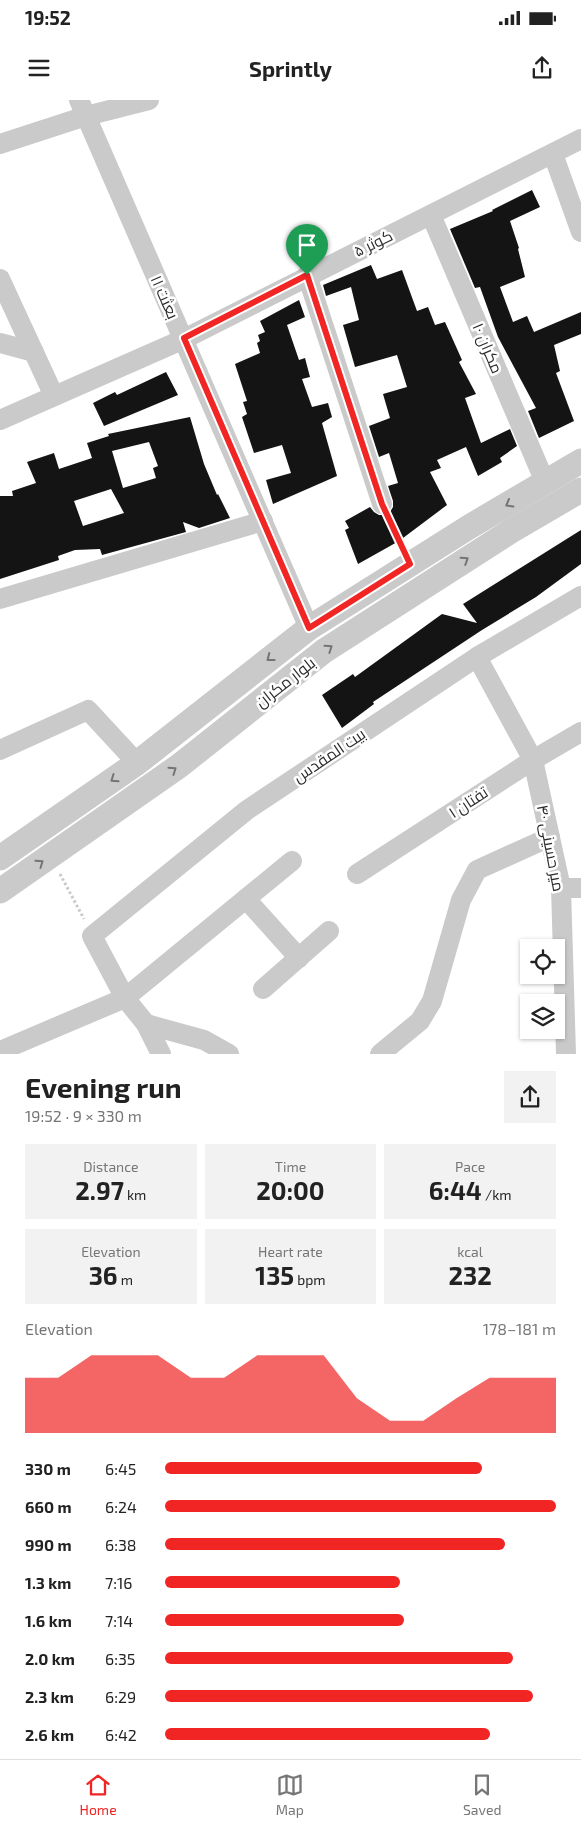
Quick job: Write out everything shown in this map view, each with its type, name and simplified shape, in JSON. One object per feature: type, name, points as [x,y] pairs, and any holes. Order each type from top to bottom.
[{"type":"street","points":[[0,144],[82,108],[150,100]]},
{"type":"street","name":"بعثت ۱۱","points":[[82,108],[309,628]]},
{"type":"street","name":"کوثر ۵","points":[[0,420],[184,338],[581,140]]},
{"type":"street","points":[[553,154],[581,232]]},
{"type":"street","name":"مکران ۱۰","points":[[431,215],[545,482]]},
{"type":"street","points":[[307,275],[382,504]]},
{"type":"street","points":[[0,279],[54,396]]},
{"type":"street","points":[[0,343],[34,352]]},
{"type":"street","name":"بلوار مکران","points":[[0,858],[137,763],[309,628],[410,564],[581,461]]},
{"type":"street","name":"بلوار مکران","points":[[0,891],[179,766],[324,651],[511,531],[581,490]]},
{"type":"street","points":[[0,599],[263,521]]},
{"type":"street","name":"بیت المقدس","points":[[92,936],[247,810],[477,657],[581,596]]},
{"type":"street","name":"میر حسینی ۴۰","points":[[477,657],[533,760],[561,888],[566,1054]]},
{"type":"street","points":[[0,750],[88,710],[137,763]]},
{"type":"street","name":"تفتان ۱","points":[[357,874],[533,760],[581,732]]},
{"type":"street","points":[[380,1054],[420,1021],[432,1001],[461,900],[477,870],[550,837]]},
{"type":"street","points":[[0,1051],[125,998],[292,861]]},
{"type":"street","points":[[561,888],[581,888]]},
{"type":"street","points":[[246,899],[299,958]]},
{"type":"street","points":[[263,989],[329,931]]},
{"type":"street","points":[[92,936],[125,998],[146,1024],[161,1054]]},
{"type":"street","points":[[146,1024],[204,1040],[229,1054]]},
{"type":"path","points":[[382,504],[410,564]]},
{"type":"path","points":[[51,856],[92,936]]},
{"type":"building","points":[[532,190],[540,207],[510,221],[519,248],[525,277],[500,287],[513,322],[527,316],[534,332],[581,312],[581,334],[554,345],[560,371],[556,373],[574,421],[539,438],[528,411],[536,408],[498,337],[480,287],[475,288],[450,229],[493,211]]},
{"type":"building","points":[[371,265],[377,279],[402,270],[417,311],[428,307],[435,325],[445,322],[462,360],[459,362],[476,394],[465,398],[481,443],[510,429],[517,446],[500,458],[502,462],[478,476],[466,447],[437,460],[441,468],[430,472],[447,505],[399,541],[358,564],[345,530],[349,528],[345,521],[370,507],[379,515],[385,515],[390,512],[393,507],[393,501],[388,486],[398,483],[389,453],[379,457],[369,426],[390,418],[383,394],[407,387],[397,355],[355,367],[343,325],[359,320],[351,287],[326,296],[323,285]]},
{"type":"building","points":[[299,300],[305,317],[287,325],[299,360],[305,358],[310,377],[302,379],[312,407],[328,403],[332,417],[322,423],[337,476],[273,504],[266,480],[291,473],[282,445],[254,453],[242,417],[247,414],[243,402],[247,401],[235,364],[260,353],[257,343],[260,341],[258,335],[265,332],[260,321]]},
{"type":"building","points":[[166,372],[178,395],[104,426],[93,403],[115,392],[117,395]]},
{"type":"building","points":[[190,417],[204,464],[217,495],[230,518],[199,528],[183,522],[186,532],[102,555],[100,549],[75,550],[58,556],[59,560],[0,579],[0,496],[13,496],[12,491],[36,483],[27,462],[54,453],[59,469],[92,458],[87,443],[109,436],[108,434]],"holes":[[[149,442],[158,466],[153,468],[156,478],[123,488],[112,451]],[[111,489],[124,513],[83,526],[74,501]]]},
{"type":"building","points":[[581,530],[581,564],[536,597],[482,630],[373,702],[374,704],[342,728],[322,695],[353,674],[355,677],[442,614],[477,623],[463,604]]},
{"type":"route","points":[[307,275],[382,504],[410,564],[309,628],[184,338],[307,275]]}]
